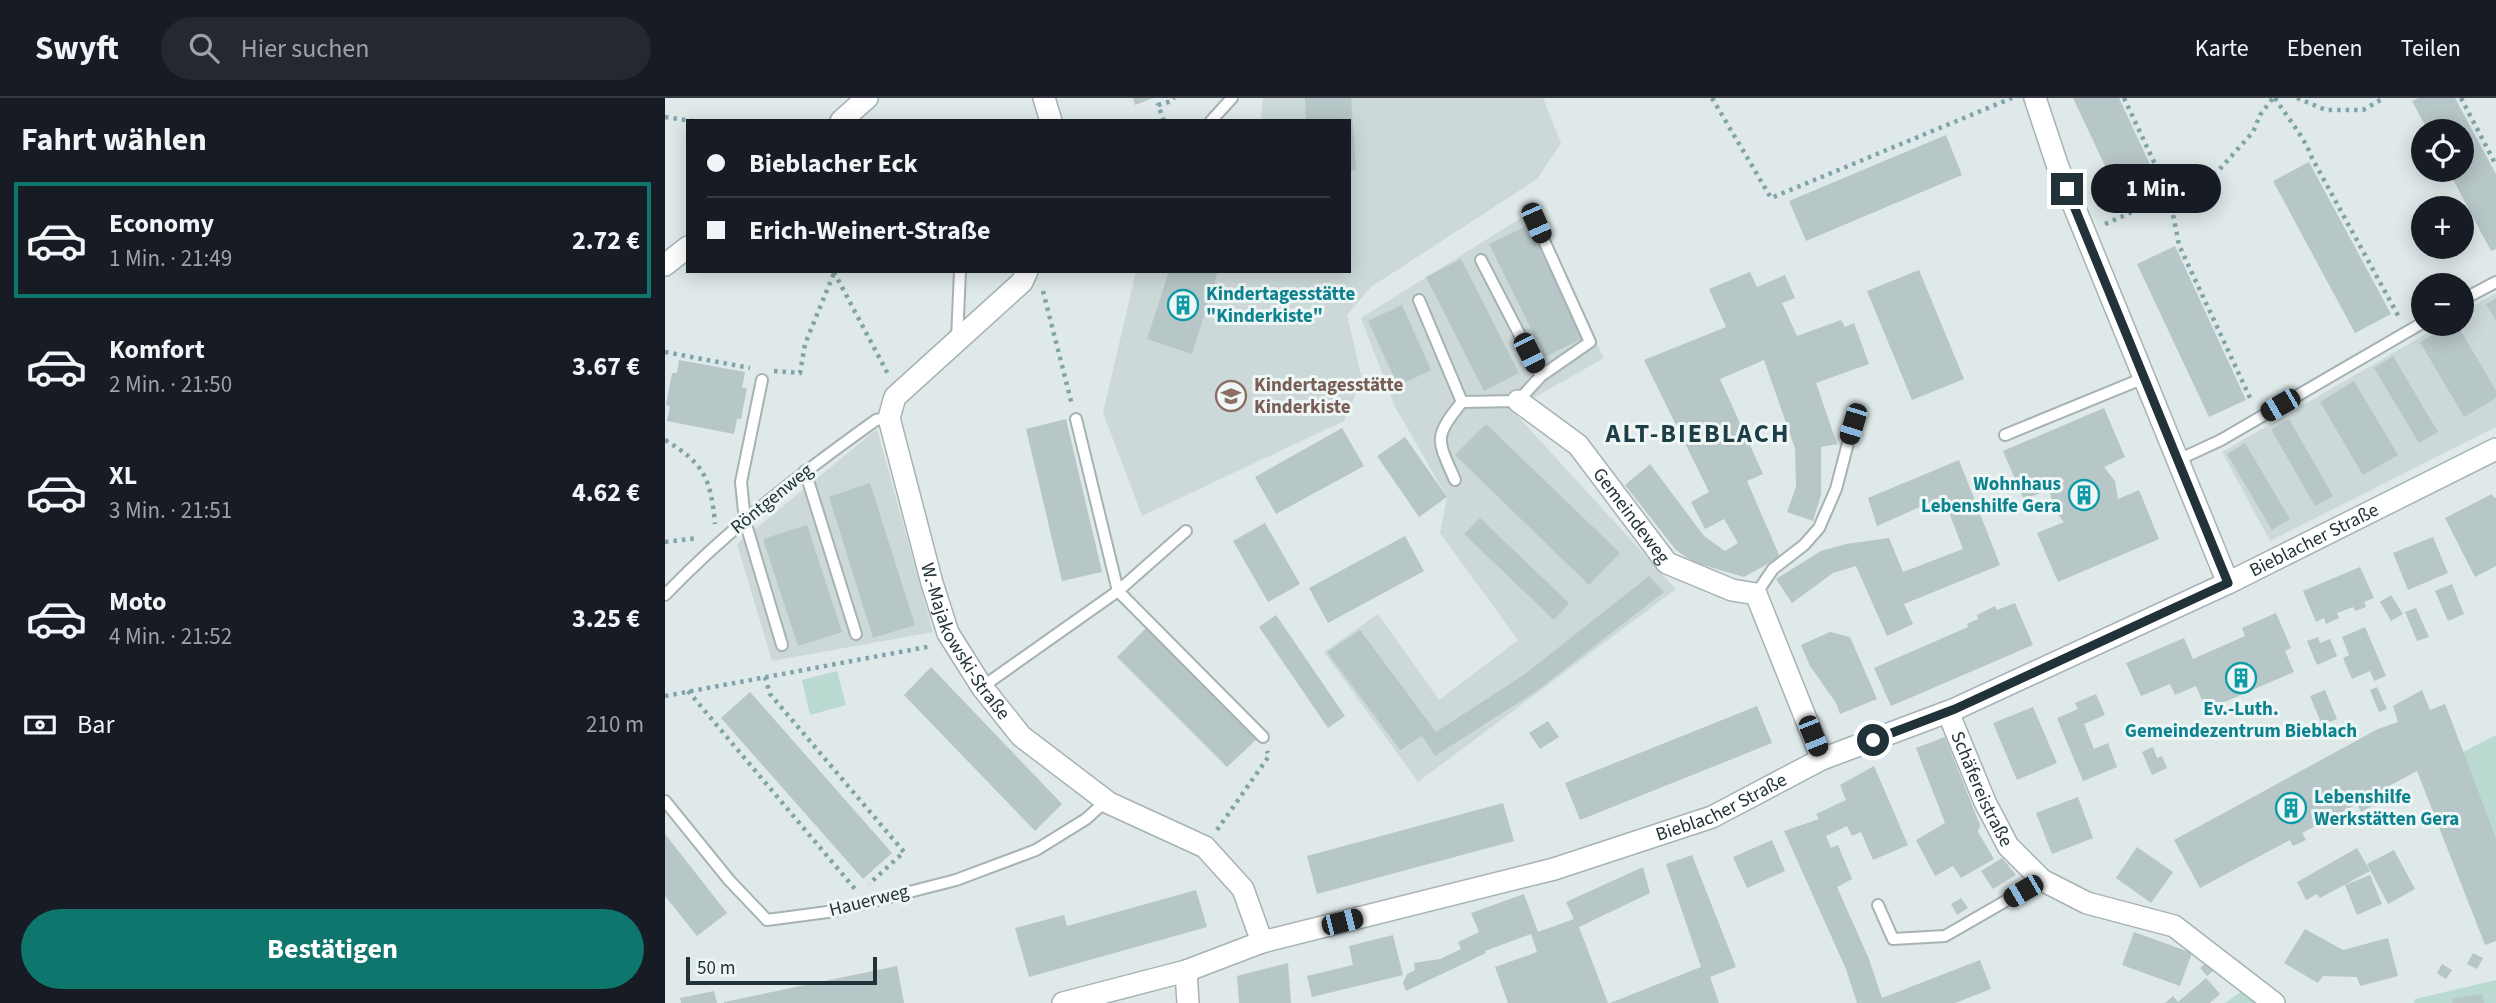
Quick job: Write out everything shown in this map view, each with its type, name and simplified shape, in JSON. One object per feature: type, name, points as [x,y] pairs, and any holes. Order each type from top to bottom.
[{"type":"street","points":[[1044,98],[1050,119]]},
{"type":"street","points":[[2035,98],[2058,167],[2228,583]]},
{"type":"street","points":[[843,119],[865,99]]},
{"type":"street","points":[[665,265],[686,249]]},
{"type":"street","points":[[889,418],[898,394],[1022,282],[1034,276]]},
{"type":"street","name":"Gemeindeweg","points":[[1517,401],[1578,445],[1667,564],[1732,590],[1756,594]]},
{"type":"street","name":"W.-Majakowski-Straße","points":[[889,418],[932,583],[948,633],[982,687],[1021,736],[1106,801],[1205,847],[1243,889],[1262,942]]},
{"type":"street","name":"Bieblacher Straße","points":[[1063,1003],[1186,971],[1262,942],[1555,869],[1712,817],[1822,759],[1948,712],[2228,583],[2496,449]]},
{"type":"street","points":[[1756,594],[1822,759]]},
{"type":"street","name":"Schäfereistraße","points":[[1948,712],[1985,802],[2008,846],[2042,880],[2087,903],[2174,926],[2274,1003]]},
{"type":"street","points":[[1186,971],[1188,1003]]},
{"type":"lane","points":[[1213,119],[1232,98]]},
{"type":"lane","points":[[1462,402],[1517,401],[1541,376],[1590,342],[1536,223]]},
{"type":"lane","points":[[1481,260],[1541,376]]},
{"type":"lane","points":[[957,342],[960,273]]},
{"type":"lane","points":[[2474,294],[2496,282]]},
{"type":"lane","points":[[1419,300],[1462,402]]},
{"type":"lane","points":[[2178,460],[2221,440],[2411,329]]},
{"type":"lane","points":[[2005,435],[2144,378]]},
{"type":"lane","points":[[762,380],[741,482],[744,521],[782,645]]},
{"type":"lane","points":[[1455,480],[1441,447],[1442,427],[1462,402]]},
{"type":"lane","name":"Röntgenweg","points":[[665,594],[704,554],[805,471],[876,419],[889,418]]},
{"type":"lane","points":[[1076,419],[1118,591],[1263,737]]},
{"type":"lane","points":[[1756,594],[1773,569],[1804,545],[1819,528],[1836,489],[1853,424]]},
{"type":"lane","points":[[805,471],[856,634]]},
{"type":"lane","points":[[982,687],[1118,591],[1186,531]]},
{"type":"lane","name":"Hauerweg","points":[[665,801],[729,880],[767,919],[835,911],[955,880],[1036,850],[1086,819],[1106,801]]},
{"type":"lane","points":[[1878,905],[1893,939],[1945,936],[2042,880]]},
{"type":"path","points":[[1163,119],[1158,105],[1172,102],[1174,98]]},
{"type":"path","points":[[1712,98],[1771,198],[2011,98]]},
{"type":"path","points":[[2124,98],[2169,194],[2179,245],[2259,417]]},
{"type":"path","points":[[2085,233],[2193,185],[2218,170],[2253,132],[2260,115],[2274,98],[2305,139],[2312,158],[2406,332]]},
{"type":"path","points":[[2297,98],[2326,110],[2363,110],[2384,98]]},
{"type":"path","points":[[2461,98],[2496,165]]},
{"type":"path","points":[[665,117],[686,120]]},
{"type":"path","points":[[665,352],[761,370],[800,373],[805,344],[834,273]]},
{"type":"path","points":[[835,273],[898,394]]},
{"type":"path","points":[[1034,276],[1076,419]]},
{"type":"path","points":[[665,440],[685,452],[700,467],[709,486],[716,535]]},
{"type":"path","points":[[665,696],[953,642]]},
{"type":"path","points":[[765,677],[770,694],[904,852],[859,893]]},
{"type":"path","points":[[688,691],[867,903]]},
{"type":"path","points":[[1205,847],[1269,756],[1263,737]]},
{"type":"shaded area","name":"Kindertagesstätte Kinderkiste","points":[[1263,98],[1543,98],[1561,143],[1537,179],[1371,287],[1347,315],[1362,379],[1344,421],[1142,516],[1103,413],[1136,273],[1351,273],[1351,119],[1261,119]]},
{"type":"shaded area","points":[[1532,211],[1604,358],[1512,410],[1676,589],[1418,782],[1324,652],[1378,614],[1439,700],[1518,640],[1440,533],[1447,497],[1395,407],[1361,318]]},
{"type":"shaded area","points":[[2496,293],[2496,427],[2270,541],[2222,452],[2422,336],[2474,336],[2474,305]]},
{"type":"shaded area","points":[[877,429],[933,632],[772,661],[737,544]]},
{"type":"green space","points":[[837,671],[846,705],[810,715],[802,680]]},
{"type":"green space","points":[[2496,735],[2496,836],[2463,752]]},
{"type":"green space","points":[[2496,980],[2496,1003],[2414,1003],[2415,999]]},
{"type":"green space","points":[[2242,991],[2256,1003],[2225,1003]]},
{"type":"building","points":[[1133,98],[1153,98],[1135,105]]},
{"type":"building","points":[[1305,98],[1351,98],[1356,170],[1351,171],[1351,119],[1306,119]]},
{"type":"building","points":[[2073,98],[2119,98],[2161,188],[2124,206]]},
{"type":"building","points":[[2419,98],[2455,98],[2466,119],[2422,119],[2412,101]]},
{"type":"building","points":[[2474,133],[2496,174],[2496,249],[2491,251],[2474,219],[2474,196],[2462,196],[2454,182],[2474,182]]},
{"type":"building","points":[[1946,135],[1962,175],[1806,241],[1789,201]]},
{"type":"building","points":[[2309,162],[2391,314],[2355,333],[2273,181]]},
{"type":"building","points":[[1528,225],[1583,338],[1545,357],[1489,244]]},
{"type":"building","points":[[2175,246],[2246,400],[2209,417],[2137,264]]},
{"type":"building","points":[[1461,259],[1519,373],[1484,391],[1426,277]]},
{"type":"building","points":[[1919,270],[1964,379],[1912,400],[1867,291]]},
{"type":"building","points":[[1750,272],[1757,287],[1785,275],[1795,298],[1782,303],[1797,336],[1841,320],[1845,327],[1854,323],[1869,364],[1816,383],[1837,444],[1821,447],[1821,495],[1813,521],[1787,512],[1796,487],[1795,448],[1764,360],[1720,379],[1763,474],[1747,481],[1780,557],[1744,577],[1693,562],[1676,550],[1625,485],[1650,464],[1704,536],[1725,551],[1738,543],[1724,519],[1705,529],[1691,502],[1709,492],[1644,360],[1726,327],[1709,289]]},
{"type":"building","name":"Kindertagesstätte \"Kinderkiste\"","points":[[1168,273],[1217,273],[1192,354],[1147,339]]},
{"type":"building","points":[[2496,298],[2496,321],[2486,304]]},
{"type":"building","points":[[1402,305],[1431,370],[1398,386],[1368,321]]},
{"type":"building","points":[[2431,336],[2464,336],[2496,391],[2496,398],[2464,417],[2420,342]]},
{"type":"building","points":[[2393,356],[2438,432],[2419,443],[2374,368]]},
{"type":"building","points":[[679,360],[745,372],[742,388],[747,388],[741,419],[737,419],[734,434],[667,421],[670,406],[666,405],[672,373],[677,373]]},
{"type":"building","points":[[2354,381],[2398,455],[2363,475],[2320,402]]},
{"type":"building","name":"Wohnhaus Lebenshilfe Gera","points":[[2104,408],[2125,457],[2104,467],[2115,481],[2118,499],[2139,490],[2159,539],[2058,582],[2037,533],[2064,522],[2052,508],[2050,489],[2024,500],[2003,451]]},
{"type":"building","points":[[1066,419],[1102,572],[1062,581],[1026,429]]},
{"type":"building","points":[[2289,419],[2333,496],[2315,506],[2271,429]]},
{"type":"building","points":[[1486,424],[1620,553],[1589,585],[1455,455]]},
{"type":"building","points":[[1342,428],[1364,466],[1276,514],[1255,477]]},
{"type":"building","points":[[1405,437],[1447,497],[1419,517],[1377,456]]},
{"type":"building","points":[[2245,443],[2290,519],[2272,530],[2227,454]]},
{"type":"building","points":[[1959,460],[2000,565],[1904,604],[1913,624],[1887,636],[1856,566],[1833,573],[1792,603],[1776,579],[1821,551],[1846,544],[1889,538],[1903,572],[1963,549],[1945,502],[1940,498],[1877,526],[1868,498]]},
{"type":"building","points":[[870,483],[915,625],[873,638],[829,497]]},
{"type":"building","points":[[2492,494],[2496,497],[2496,566],[2475,577],[2445,518]]},
{"type":"building","points":[[1480,518],[1569,603],[1554,620],[1464,534]]},
{"type":"building","points":[[1265,523],[1300,584],[1268,602],[1233,541]]},
{"type":"building","points":[[807,525],[842,632],[798,646],[763,539]]},
{"type":"building","points":[[1405,536],[1424,571],[1328,623],[1309,588]]},
{"type":"building","points":[[2433,537],[2448,573],[2408,590],[2393,553]]},
{"type":"building","points":[[2360,567],[2374,598],[2364,602],[2366,607],[2355,611],[2353,607],[2337,613],[2339,618],[2326,624],[2324,618],[2316,622],[2303,591]]},
{"type":"building","points":[[1649,576],[1664,592],[1538,690],[1435,756],[1422,736],[1400,750],[1327,652],[1360,630],[1436,732],[1525,674]]},
{"type":"building","points":[[2452,584],[2464,614],[2448,621],[2435,591]]},
{"type":"building","points":[[2391,595],[2403,614],[2391,621],[2380,602]]},
{"type":"building","points":[[2015,603],[2033,645],[1891,706],[1874,668],[1968,627],[1967,624],[1978,619],[1977,615],[1995,606],[1997,610]]},
{"type":"building","points":[[2416,608],[2429,637],[2417,641],[2405,612]]},
{"type":"building","points":[[2276,613],[2291,648],[2285,651],[2294,672],[2206,710],[2196,686],[2175,695],[2170,684],[2141,696],[2126,663],[2184,638],[2193,659],[2245,636],[2242,628]]},
{"type":"building","points":[[1276,615],[1345,716],[1328,728],[1259,627]]},
{"type":"building","points":[[2365,627],[2386,676],[2374,681],[2370,671],[2352,679],[2343,658],[2349,655],[2342,637]]},
{"type":"building","points":[[1146,628],[1257,739],[1227,767],[1117,657]]},
{"type":"building","points":[[1830,632],[1850,637],[1877,699],[1840,714],[1836,703],[1810,666],[1801,645]]},
{"type":"building","points":[[2318,637],[2320,643],[2330,639],[2337,656],[2317,665],[2307,641]]},
{"type":"building","points":[[931,667],[1062,804],[1035,831],[904,695]]},
{"type":"building","points":[[2377,687],[2387,709],[2379,712],[2370,690]]},
{"type":"building","points":[[2325,690],[2337,719],[2322,725],[2310,696]]},
{"type":"building","points":[[2422,690],[2430,710],[2445,704],[2496,837],[2496,941],[2485,945],[2417,771],[2387,787],[2392,796],[2361,812],[2357,804],[2302,833],[2306,840],[2293,846],[2290,840],[2200,888],[2174,840],[2378,729],[2398,722],[2393,706]]},
{"type":"building","points":[[750,692],[892,853],[863,879],[721,718]]},
{"type":"building","points":[[2096,694],[2105,715],[2084,724],[2094,749],[2108,743],[2117,767],[2083,781],[2057,718],[2078,709],[2075,703]]},
{"type":"building","points":[[1757,706],[1772,743],[1580,820],[1565,783]]},
{"type":"building","points":[[2033,707],[2057,763],[2017,780],[1993,723]]},
{"type":"building","points":[[1548,721],[1559,737],[1540,749],[1529,733]]},
{"type":"building","points":[[1945,737],[1980,825],[1978,832],[1994,859],[1961,878],[1953,866],[1935,876],[1916,840],[1945,823],[1916,748]]},
{"type":"building","points":[[2153,747],[2157,758],[2162,756],[2167,768],[2152,775],[2142,752]]},
{"type":"building","points":[[1874,766],[1908,845],[1873,860],[1861,832],[1852,836],[1847,826],[1826,836],[1831,848],[1838,845],[1852,879],[1837,887],[1869,959],[1882,998],[1980,960],[1991,989],[1955,1003],[1857,1003],[1846,969],[1784,831],[1819,819],[1816,814],[1846,800],[1840,785]]},
{"type":"building","points":[[2078,797],[2093,838],[2052,854],[2036,813]]},
{"type":"building","points":[[1503,803],[1514,841],[1317,894],[1307,856]]},
{"type":"building","points":[[665,834],[727,913],[697,936],[665,896]]},
{"type":"building","points":[[1772,840],[1785,871],[1747,888],[1733,857]]},
{"type":"building","points":[[2137,847],[2173,872],[2151,903],[2116,878]]},
{"type":"building","points":[[2357,848],[2370,871],[2320,898],[2317,894],[2306,900],[2297,882]]},
{"type":"building","points":[[2394,850],[2415,889],[2388,904],[2367,864]]},
{"type":"building","points":[[1692,855],[1736,967],[1710,977],[1719,1003],[1610,1003],[1701,967],[1666,864]]},
{"type":"building","points":[[2002,858],[2016,875],[1993,889],[1981,871]]},
{"type":"building","points":[[1643,867],[1650,893],[1579,927],[1608,1003],[1508,1003],[1495,967],[1537,952],[1531,934],[1485,951],[1486,953],[1406,991],[1403,983],[1407,974],[1415,970],[1414,963],[1440,959],[1461,949],[1458,942],[1479,932],[1471,913],[1524,894],[1538,932],[1574,919],[1566,902]]},
{"type":"building","points":[[2370,875],[2382,904],[2357,915],[2345,885]]},
{"type":"building","points":[[1196,890],[1207,927],[1029,977],[1015,928],[1064,915],[1067,926]]},
{"type":"building","points":[[1961,898],[1968,908],[1957,915],[1951,904]]},
{"type":"building","points":[[2305,929],[2343,950],[2388,938],[2398,976],[2360,986],[2357,977],[2323,976],[2318,983],[2284,963]]},
{"type":"building","points":[[2134,932],[2192,953],[2180,986],[2122,965]]},
{"type":"building","points":[[1393,935],[1403,975],[1312,997],[1307,976],[1353,965],[1349,946]]},
{"type":"building","points":[[2473,953],[2483,958],[2477,969],[2467,964]]},
{"type":"building","points":[[1288,963],[1291,1003],[1239,1003],[1237,976]]},
{"type":"building","points":[[2206,963],[2213,971],[2207,976],[2200,968]]},
{"type":"building","points":[[2442,964],[2452,970],[2446,979],[2437,973]]},
{"type":"building","points":[[897,966],[904,1003],[724,1003],[724,1002]]},
{"type":"building","points":[[2206,978],[2220,994],[2210,1003],[2165,1003],[2173,996],[2178,1002]]},
{"type":"building","points":[[714,991],[717,1003],[681,1003],[680,998]]},
{"type":"building","points":[[2482,994],[2484,1003],[2453,1003],[2452,999]]},
{"type":"place","name":"Kindertagesstätte \"Kinderkiste\"","points":[[1183,305]]},
{"type":"place","name":"Kindertagesstätte Kinderkiste","points":[[1231,396]]},
{"type":"place","name":"Wohnhaus Lebenshilfe Gera","points":[[2084,495]]},
{"type":"place","name":"Ev.-Luth. Gemeindezentrum Bieblach","points":[[2241,678]]},
{"type":"place","name":"Lebenshilfe Werkstätten Gera","points":[[2291,808]]},
{"type":"district","name":"ALT-BIEBLACH","points":[[1698,433]]},
{"type":"route","points":[[1873,740],[1955,709],[2228,583],[2067,189]]}]
